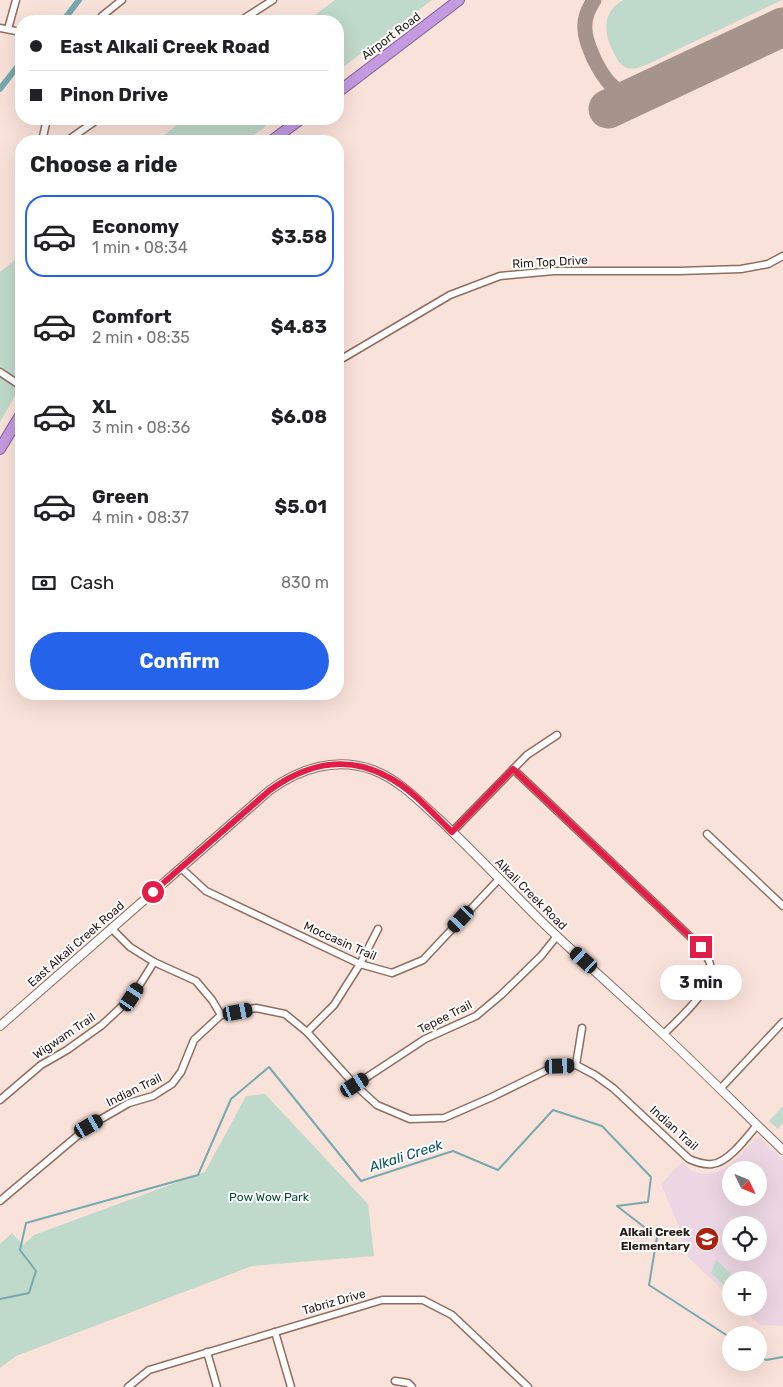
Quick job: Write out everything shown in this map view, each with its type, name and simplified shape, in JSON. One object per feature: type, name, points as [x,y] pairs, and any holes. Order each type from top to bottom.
[{"type":"highway","name":"Airport Road","points":[[344,87],[459,0]]},
{"type":"highway","points":[[279,135],[293,125]]},
{"type":"highway","points":[[0,450],[15,424]]},
{"type":"street","points":[[8,29],[16,0]]},
{"type":"street","points":[[103,15],[122,0]]},
{"type":"street","points":[[249,15],[273,0]]},
{"type":"street","points":[[0,28],[15,31]]},
{"type":"street","points":[[75,135],[90,125]]},
{"type":"street","name":"Rim Top Drive","points":[[344,357],[450,294],[500,276],[554,271],[741,269],[768,264],[783,256]]},
{"type":"street","points":[[0,372],[15,382]]},
{"type":"street","points":[[452,832],[527,755],[557,735]]},
{"type":"street","name":"Alkali Creek Road","points":[[336,764],[371,769],[389,777],[407,790],[557,936],[664,1034],[783,1150]]},
{"type":"street","name":"East Alkali Creek Road","points":[[0,1026],[270,790],[287,778],[314,768],[336,764]]},
{"type":"street","points":[[513,769],[701,947],[710,965],[709,979],[700,996],[664,1034]]},
{"type":"street","points":[[707,834],[783,906]]},
{"type":"street","name":"Moccasin Trail","points":[[181,868],[206,891],[360,964],[392,973],[423,960],[499,878]]},
{"type":"street","points":[[111,928],[130,947],[154,962],[196,981],[212,1000],[221,1015],[256,1008],[285,1014],[307,1032],[355,1085],[377,1105],[410,1119],[444,1118],[492,1098],[547,1070],[560,1066],[576,1065],[582,1028]]},
{"type":"street","points":[[307,1032],[334,1004],[360,964],[378,928]]},
{"type":"street","name":"Tepee Trail","points":[[355,1085],[425,1039],[476,1016],[502,995],[557,936]]},
{"type":"street","name":"Wigwam Trail","points":[[0,1100],[41,1065],[67,1050],[102,1025],[132,997],[154,962]]},
{"type":"street","name":"Indian Trail","points":[[0,1201],[89,1126],[129,1103],[152,1096],[172,1084],[181,1072],[194,1040],[221,1015]]},
{"type":"street","points":[[720,1089],[783,1022]]},
{"type":"street","name":"Indian Trail","points":[[576,1065],[595,1075],[613,1088],[689,1159],[700,1163],[714,1164],[728,1157],[757,1125]]},
{"type":"street","name":"Tabriz Drive","points":[[128,1387],[149,1370],[382,1300],[423,1300],[452,1315],[528,1387]]},
{"type":"street","points":[[275,1332],[291,1387]]},
{"type":"street","points":[[208,1352],[216,1387]]},
{"type":"street","points":[[395,1381],[408,1383],[412,1387]]},
{"type":"shaded area","name":"Alkali Creek Elementary","points":[[758,1136],[783,1160],[783,1326],[760,1325],[750,1316],[767,1316],[767,1271],[722,1271],[722,1289],[688,1257],[678,1224],[661,1184],[682,1162],[692,1171],[703,1174],[718,1172],[722,1169],[722,1206],[768,1206],[768,1161],[734,1161]]},
{"type":"green space","points":[[335,0],[432,0],[344,66],[344,15],[315,15]]},
{"type":"green space","points":[[623,0],[782,0],[655,61],[632,69],[624,67],[618,61],[609,42],[606,28],[608,16],[616,5]]},
{"type":"green space","points":[[177,125],[267,125],[254,135],[164,135]]},
{"type":"green space","points":[[15,260],[15,396],[0,422],[0,272]]},
{"type":"green space","name":"Pow Wow Park","points":[[265,1094],[368,1204],[374,1256],[252,1266],[16,1356],[0,1368],[0,1244],[12,1233],[23,1245],[34,1235],[205,1172],[246,1096]]},
{"type":"green space","points":[[783,1106],[783,1123],[778,1129],[769,1121]]},
{"type":"green space","points":[[716,1260],[728,1271],[722,1271],[722,1283],[711,1273]]},
{"type":"waterway","points":[[68,15],[79,0]]},
{"type":"waterway","points":[[0,89],[15,70]]},
{"type":"waterway","name":"Alkali Creek","points":[[0,1299],[29,1293],[36,1271],[20,1250],[26,1223],[198,1175],[231,1099],[269,1067],[361,1181],[453,1151],[498,1170],[553,1110],[602,1126],[651,1177],[648,1202],[617,1206],[657,1237],[649,1285],[722,1332]]},
{"type":"waterway","name":"Alkali Creek","points":[[767,1360],[783,1357]]},
{"type":"taxiway","points":[[594,0],[585,22],[585,33],[594,59],[601,73],[616,89],[630,95],[638,95]]},
{"type":"runway","points":[[608,109],[783,27]]},
{"type":"place","name":"Alkali Creek Elementary","points":[[707,1239]]},
{"type":"route","points":[[153,892],[270,790],[299,772],[336,764],[371,769],[389,777],[407,790],[452,832],[513,769],[701,947]]}]
